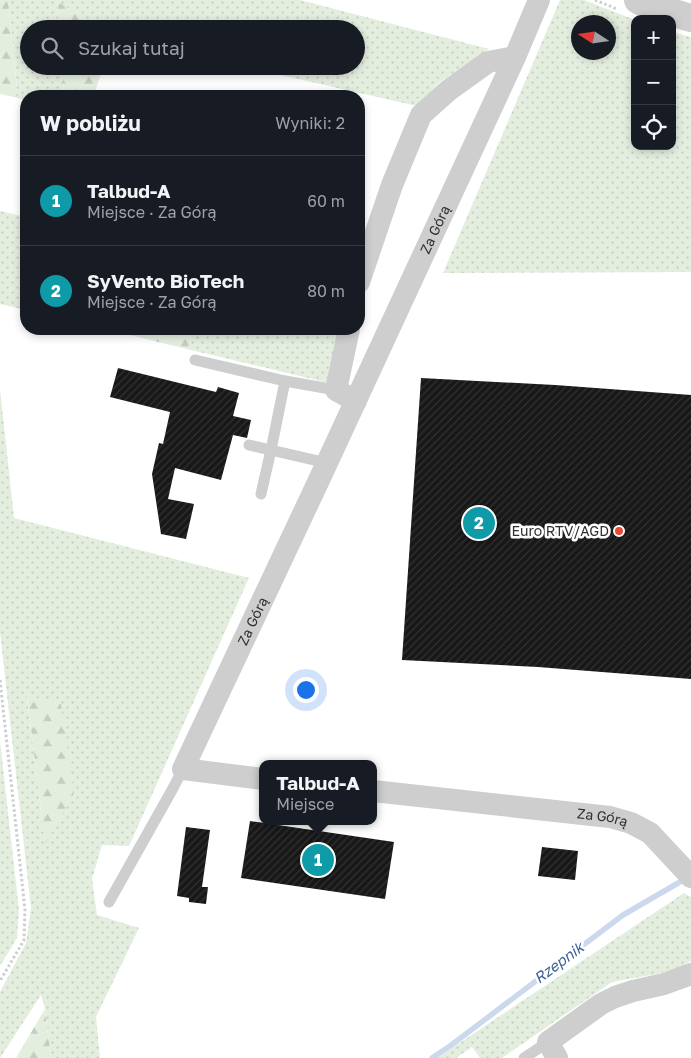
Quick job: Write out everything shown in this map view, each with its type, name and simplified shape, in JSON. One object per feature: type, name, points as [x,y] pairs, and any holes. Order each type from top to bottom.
[{"type":"street","name":"Za Górą","points":[[183,769],[356,401],[515,57],[539,0]]},
{"type":"street","points":[[638,0],[656,8],[691,18]]},
{"type":"street","points":[[365,264],[392,185],[421,115],[449,90],[488,62],[515,57]]},
{"type":"street","points":[[348,335],[336,390],[356,401]]},
{"type":"street","points":[[183,769],[259,778]]},
{"type":"street","name":"Za Górą","points":[[377,791],[610,817],[631,822],[650,833],[691,877]]},
{"type":"street","points":[[552,1050],[601,1004],[624,994],[664,984],[691,974]]},
{"type":"lane","points":[[195,360],[336,390]]},
{"type":"lane","points":[[261,494],[272,450],[285,380]]},
{"type":"lane","points":[[250,445],[327,462]]},
{"type":"lane","points":[[109,902],[183,769]]},
{"type":"lane","points":[[524,1058],[552,1050]]},
{"type":"path","points":[[0,680],[25,910],[24,940],[0,981]]},
{"type":"green space","points":[[0,0],[8,0],[18,98],[0,94]]},
{"type":"green space","points":[[8,0],[300,0],[489,49],[440,82],[417,106],[365,94],[365,90],[347,90],[281,75],[365,75],[365,20],[85,20],[57,2],[58,20],[20,20],[20,75],[63,75],[64,90],[20,90],[20,98],[18,98]]},
{"type":"green space","points":[[560,0],[584,0],[631,18],[631,150],[676,150],[676,33],[691,37],[691,272],[443,273]]},
{"type":"green space","points":[[57,1],[86,20],[58,20]]},
{"type":"green space","points":[[63,75],[100,75],[96,90],[64,90]]},
{"type":"green space","points":[[0,211],[20,216],[20,309],[0,304]]},
{"type":"green space","points":[[130,335],[190,335],[191,350]]},
{"type":"green space","points":[[190,335],[339,335],[329,383],[191,350]]},
{"type":"green space","points":[[0,389],[14,518],[249,578],[129,846],[102,845],[92,879],[97,915],[139,928],[96,1017],[100,1058],[51,1058],[45,1009],[41,995],[0,1058],[0,992],[26,943],[31,908],[0,632]],"holes":[[[27,697],[61,704],[45,844]]]},
{"type":"green space","points":[[27,696],[61,704],[74,793],[45,844]]},
{"type":"green space","points":[[0,741],[19,910],[17,938],[0,966]]},
{"type":"green space","points":[[684,893],[691,897],[691,961],[680,968],[612,982],[502,1058],[480,1058],[472,1047],[456,1058],[437,1058]]},
{"type":"green space","points":[[45,1009],[51,1058],[16,1058]]},
{"type":"building","points":[[118,368],[216,392],[218,387],[239,393],[233,416],[251,420],[247,438],[233,435],[221,480],[175,468],[168,499],[194,504],[186,539],[161,534],[152,474],[159,443],[163,444],[170,412],[110,397]]},
{"type":"building","points":[[421,378],[691,395],[691,679],[538,667],[402,660]]},
{"type":"building","points":[[250,821],[259,822],[259,825],[277,825],[394,842],[385,899],[241,878]]},
{"type":"building","points":[[186,827],[210,830],[202,887],[208,887],[206,904],[189,902],[189,898],[177,896]]},
{"type":"building","points":[[542,847],[578,851],[575,880],[538,876]]},
{"type":"waterway","name":"Rzepnik","points":[[432,1058],[623,915],[685,879]]},
{"type":"place","name":"SyVento BioTech","points":[[479,523]]},
{"type":"place","name":"Euro RTV/AGD","points":[[619,531]]},
{"type":"place","name":"Talbud-A","points":[[318,860]]}]
